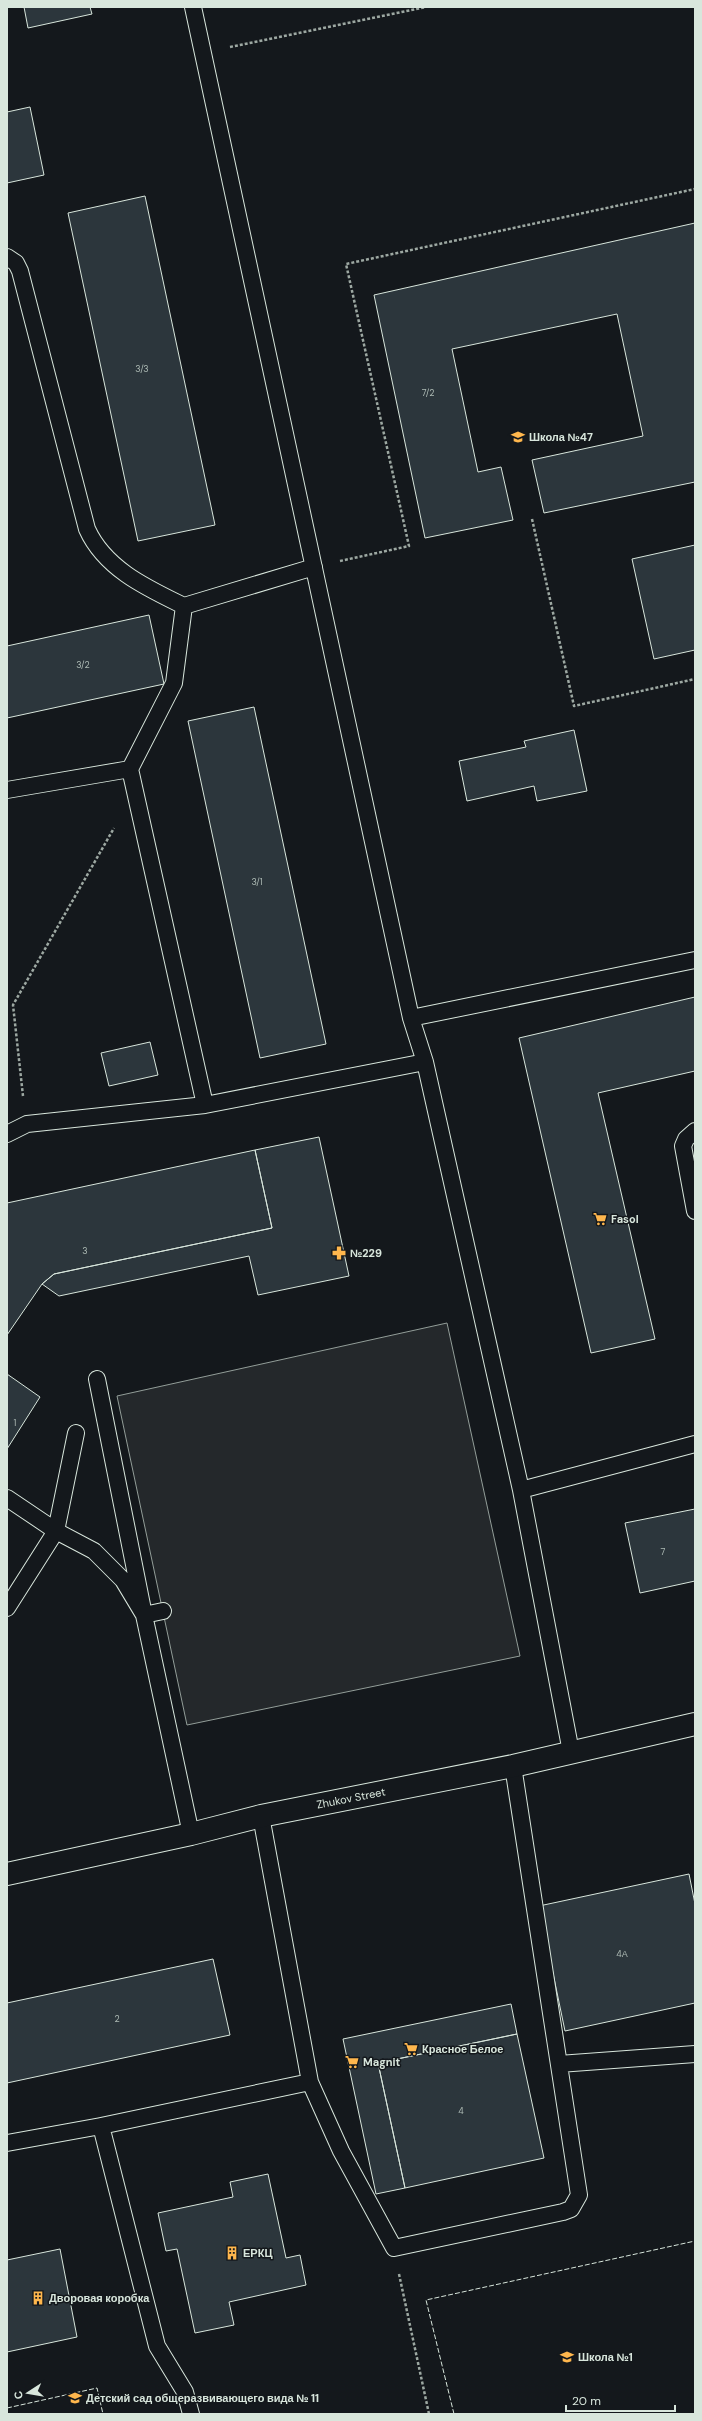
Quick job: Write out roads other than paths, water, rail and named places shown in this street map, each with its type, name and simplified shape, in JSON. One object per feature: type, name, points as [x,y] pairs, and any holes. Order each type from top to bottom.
[{"type":"street","name":"Zhukov Street","points":[[7,1874],[191,1834],[261,1816],[513,1766],[695,1724]]},
{"type":"lane","points":[[193,7],[411,1018],[425,1062],[521,1490],[571,1752]]},
{"type":"lane","points":[[7,257],[16,263],[20,271],[87,529],[92,540],[106,558],[140,584],[184,606],[314,567]]},
{"type":"lane","points":[[184,606],[174,683],[130,769],[205,1105]]},
{"type":"lane","points":[[7,790],[130,769]]},
{"type":"lane","points":[[411,1018],[695,960]]},
{"type":"lane","points":[[7,1134],[26,1124],[205,1105],[425,1062]]},
{"type":"lane","points":[[695,1131],[686,1139],[683,1146],[683,1155],[695,1211]]},
{"type":"lane","points":[[98,1379],[144,1615],[191,1834]]},
{"type":"lane","points":[[7,1608],[56,1532],[76,1434]]},
{"type":"lane","points":[[521,1490],[695,1444]]},
{"type":"lane","points":[[7,1498],[56,1532],[94,1551],[123,1580],[144,1615]]},
{"type":"lane","points":[[144,1615],[163,1611]]},
{"type":"lane","points":[[261,1816],[310,2082],[341,2151],[394,2248],[563,2212],[571,2209],[576,2203],[580,2187],[559,2064],[513,1766]]},
{"type":"lane","points":[[559,2064],[695,2054]]},
{"type":"lane","points":[[7,2143],[101,2126],[310,2082]]},
{"type":"lane","points":[[101,2126],[157,2346],[185,2392],[191,2414]]},
{"type":"place","name":"Школа №47","points":[[518,437]]},
{"type":"place","name":"Fasol","points":[[600,1219]]},
{"type":"place","name":"№229","points":[[339,1253]]},
{"type":"place","name":"Красное Белое","points":[[411,2049]]},
{"type":"place","name":"Magnit","points":[[352,2062]]},
{"type":"place","name":"ЕРКЦ","points":[[232,2253]]},
{"type":"place","name":"Дворовая коробка","points":[[38,2298]]},
{"type":"place","name":"Школа №1","points":[[567,2357]]},
{"type":"place","name":"Детский сад общеразвивающего вида № 11","points":[[75,2398]]}]
